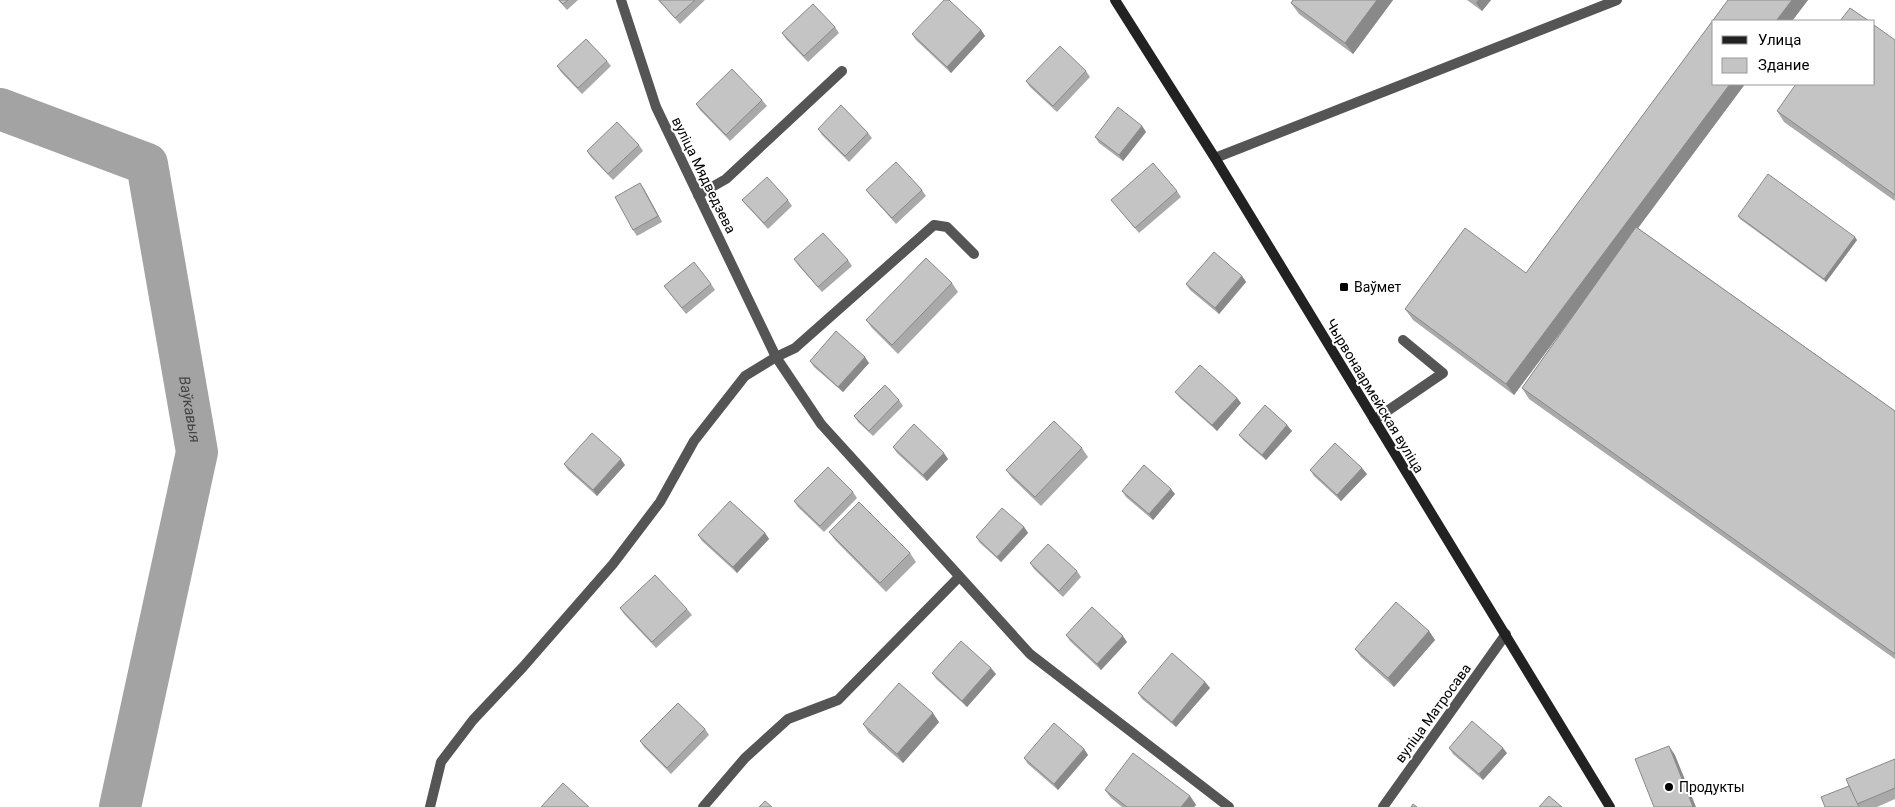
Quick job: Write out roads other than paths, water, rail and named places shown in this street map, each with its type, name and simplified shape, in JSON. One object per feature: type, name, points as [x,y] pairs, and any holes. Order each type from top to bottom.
[{"type":"street","name":"вуліца Мядведзева","points":[[621,0],[656,107],[776,357],[821,424],[1030,654],[1230,807]]},
{"type":"street","name":"Чырвонаармейская вуліца","points":[[1115,0],[1216,158],[1610,807]]},
{"type":"street","points":[[1216,158],[1617,0]]},
{"type":"street","points":[[698,194],[726,179],[842,71]]},
{"type":"street","points":[[430,807],[441,762],[473,720],[523,667],[613,564],[660,502],[694,441],[745,376],[795,348],[934,225],[947,227],[974,254]]},
{"type":"street","points":[[1374,420],[1443,373],[1403,340]]},
{"type":"street","points":[[703,807],[745,758],[788,719],[838,700],[959,577]]},
{"type":"street","name":"вуліца Матросава","points":[[1383,807],[1506,634]]},
{"type":"waterway","name":"Ваўкавыя","points":[[0,109],[147,164],[197,452],[120,807]]},
{"type":"place","name":"Ваўмет","points":[[1344,287]]},
{"type":"place","name":"Продукты","points":[[1669,787]]}]
